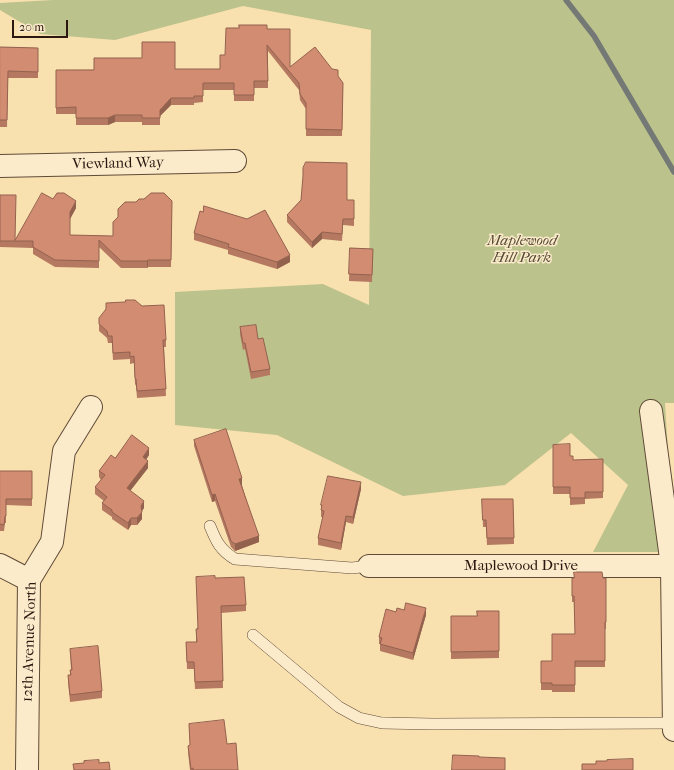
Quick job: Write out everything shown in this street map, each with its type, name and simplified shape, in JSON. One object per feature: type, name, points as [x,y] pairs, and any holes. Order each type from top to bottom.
[{"type":"street","name":"Viewland Way","points":[[0,166],[235,161]]},
{"type":"street","name":"12th Avenue North","points":[[27,770],[29,580],[52,542],[64,450],[92,407]]},
{"type":"street","points":[[651,411],[672,566],[674,730]]},
{"type":"street","points":[[0,565],[29,580]]},
{"type":"street","name":"Maplewood Drive","points":[[369,566],[672,566]]},
{"type":"lane","points":[[210,526],[215,539],[224,552],[235,559],[352,568],[369,566]]},
{"type":"lane","points":[[253,635],[339,707],[359,718],[382,723],[674,723]]},
{"type":"green space","name":"Maplewood Hill Park","points":[[53,0],[674,0],[674,403],[665,403],[674,552],[593,552],[628,485],[571,433],[505,485],[403,496],[277,435],[175,425],[175,292],[323,284],[369,305],[371,30],[243,6],[115,40],[40,34],[0,10],[0,3]]},
{"type":"building","points":[[239,25],[267,25],[267,29],[290,29],[290,67],[315,47],[332,69],[338,70],[338,76],[343,83],[342,130],[306,129],[306,103],[300,94],[299,83],[267,45],[268,81],[254,81],[254,95],[234,95],[234,83],[203,83],[203,96],[194,96],[194,98],[171,98],[160,110],[160,118],[142,118],[142,115],[115,115],[108,118],[76,118],[76,107],[56,108],[56,70],[94,70],[94,58],[142,58],[142,42],[175,42],[175,69],[220,69],[220,55],[225,55],[226,28],[239,28]]},
{"type":"building","points":[[0,47],[38,48],[38,72],[8,71],[7,120],[0,120]]},
{"type":"building","points":[[306,162],[347,163],[347,200],[354,200],[354,219],[343,219],[342,234],[322,232],[312,242],[287,215],[301,200],[303,168]]},
{"type":"building","points":[[42,193],[53,199],[57,193],[64,193],[76,201],[70,212],[70,235],[113,236],[113,222],[118,217],[118,209],[125,202],[136,202],[139,199],[144,199],[151,193],[164,193],[172,201],[171,260],[121,261],[99,240],[99,261],[55,260],[33,247],[33,241],[0,241],[0,195],[16,195],[15,240]]},
{"type":"building","points":[[204,206],[247,219],[265,210],[290,255],[277,262],[228,247],[229,244],[194,233],[200,211],[203,212]]},
{"type":"building","points":[[350,248],[373,249],[372,275],[349,274]]},
{"type":"building","points":[[126,300],[135,300],[142,306],[164,305],[166,340],[163,340],[166,389],[137,391],[134,356],[130,357],[130,352],[113,353],[112,336],[108,336],[107,331],[99,324],[99,318],[106,309],[106,303],[125,302]]},
{"type":"building","points":[[256,325],[258,339],[263,338],[270,369],[251,372],[240,327]]},
{"type":"building","points":[[226,429],[242,478],[239,479],[259,536],[235,544],[231,541],[215,494],[212,495],[194,440]]},
{"type":"building","points":[[132,435],[149,448],[143,457],[148,461],[127,488],[144,501],[141,506],[142,512],[137,518],[131,518],[128,523],[102,503],[107,497],[95,487],[105,475],[99,471],[111,455],[115,458]]},
{"type":"building","points":[[570,444],[570,456],[573,456],[573,460],[603,459],[603,492],[585,492],[585,498],[570,498],[570,487],[553,487],[553,445]]},
{"type":"building","points":[[0,471],[32,471],[32,499],[6,499],[6,516],[4,525],[0,524]]},
{"type":"building","points":[[328,476],[361,482],[353,517],[346,516],[341,543],[318,538],[324,511],[321,510],[321,505]]},
{"type":"building","points":[[482,499],[513,499],[514,538],[487,538],[486,520],[483,520]]},
{"type":"building","points":[[574,572],[602,572],[603,578],[606,578],[605,661],[575,661],[575,685],[552,685],[552,683],[541,683],[541,661],[552,661],[552,634],[575,634],[574,596],[572,596],[572,578],[574,578]]},
{"type":"building","points":[[215,576],[215,578],[244,577],[246,605],[221,606],[223,681],[195,682],[194,662],[187,662],[186,642],[197,642],[196,577]]},
{"type":"building","points":[[406,603],[426,608],[413,653],[380,644],[382,638],[379,637],[386,609],[396,612],[397,608],[404,610]]},
{"type":"building","points":[[477,611],[499,611],[499,651],[451,652],[451,616],[477,616]]},
{"type":"building","points":[[98,646],[102,691],[70,695],[68,675],[71,675],[70,670],[72,670],[70,649]]},
{"type":"building","points":[[224,720],[227,744],[236,743],[238,770],[191,769],[188,746],[190,745],[189,724]]},
{"type":"building","points":[[453,755],[505,758],[505,770],[452,770]]},
{"type":"building","points":[[633,759],[633,770],[582,770],[582,764],[596,764],[596,761]]},
{"type":"building","points":[[99,760],[99,763],[109,762],[110,770],[74,770],[73,764],[84,763],[84,761]]},
{"type":"waterway","points":[[566,0],[594,36],[674,172]]}]
